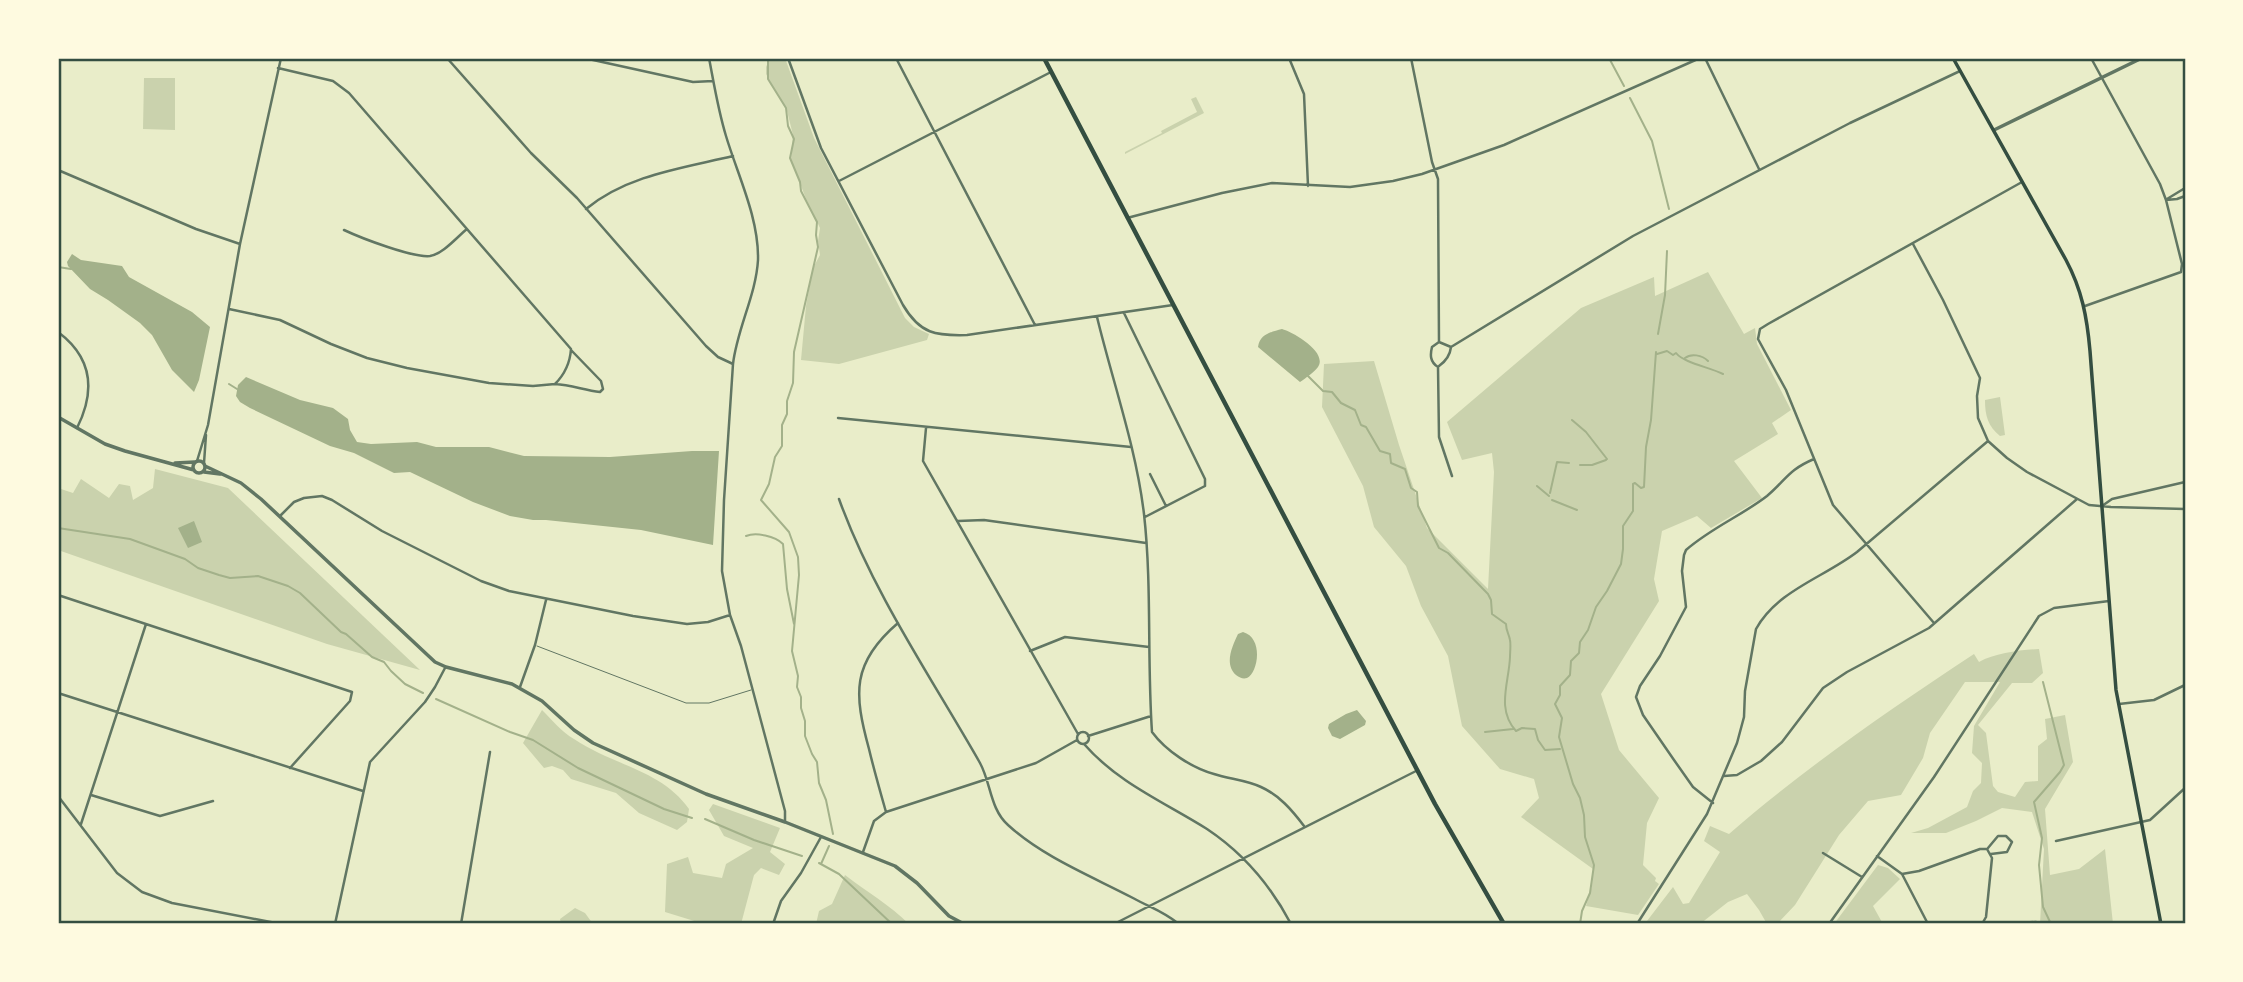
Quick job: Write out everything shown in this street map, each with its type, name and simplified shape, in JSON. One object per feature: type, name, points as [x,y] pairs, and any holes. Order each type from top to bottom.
[{"type":"main road","points":[[1044,58],[1451,835],[1504,924]]},
{"type":"main road","points":[[1953,58],[2071,269],[2085,306],[2119,704],[2161,924]]},
{"type":"street","points":[[194,470],[206,433],[240,243],[281,58]]},
{"type":"street","points":[[447,58],[508,129],[586,209],[706,346],[718,358],[733,364]]},
{"type":"street","points":[[584,58],[693,82],[713,81]]},
{"type":"street","points":[[709,58],[718,109],[752,216],[758,250],[754,282],[735,343],[722,550],[724,582],[730,615],[785,811],[785,822]]},
{"type":"street","points":[[788,58],[816,136],[903,305],[916,324],[931,331],[954,335],[993,332],[1173,305]]},
{"type":"street","points":[[897,58],[1035,325]]},
{"type":"street","points":[[1289,58],[1304,94],[1308,186]]},
{"type":"street","points":[[1411,58],[1432,162],[1438,179],[1439,342]]},
{"type":"street","points":[[1127,218],[1272,183],[1350,187],[1436,170],[1504,145],[1700,58]]},
{"type":"street","points":[[1705,58],[1759,169]]},
{"type":"street","points":[[2085,306],[2181,272],[2182,259],[2160,184],[2091,58]]},
{"type":"street","points":[[1994,130],[2143,58]]},
{"type":"street","points":[[229,309],[280,320],[367,358],[407,368],[489,383],[572,385],[600,392],[603,389],[601,381],[340,84],[333,80],[278,68]]},
{"type":"street","points":[[1451,347],[1633,236],[1850,123],[1961,71]]},
{"type":"street","points":[[839,181],[1051,72]]},
{"type":"street","points":[[586,209],[636,180],[733,156]]},
{"type":"street","points":[[58,170],[196,229],[240,243]]},
{"type":"street","points":[[1934,623],[1833,505],[1782,384],[1758,339],[1760,329],[2022,182]]},
{"type":"street","points":[[2166,200],[2185,188]]},
{"type":"street","points":[[2166,200],[2185,196]]},
{"type":"street","points":[[344,230],[378,245],[429,256],[467,229]]},
{"type":"street","points":[[1913,244],[1980,378],[1978,418],[1988,440],[2015,464],[2089,505],[2185,509]]},
{"type":"street","points":[[1124,313],[1205,479],[1205,486],[1144,517]]},
{"type":"street","points":[[1097,317],[1131,447],[1144,517],[1154,735],[1185,761],[1206,772],[1262,788],[1289,807],[1304,826]]},
{"type":"street","points":[[58,332],[74,349],[88,375],[89,399],[77,428]]},
{"type":"street","points":[[1439,342],[1451,347]]},
{"type":"street","points":[[1439,342],[1430,352],[1432,362],[1438,367],[1439,437],[1452,476]]},
{"type":"street","points":[[1438,367],[1445,363],[1451,347]]},
{"type":"street","points":[[555,384],[568,367],[571,349]]},
{"type":"street","points":[[58,418],[105,444],[125,451],[173,463],[198,473],[222,474]]},
{"type":"street","points":[[838,418],[1131,447]]},
{"type":"street","points":[[926,428],[923,461],[1078,734],[1077,740]]},
{"type":"street","points":[[204,472],[206,433]]},
{"type":"street","points":[[1637,924],[1713,803],[1724,776],[1742,731],[1749,667],[1756,629],[1760,622],[1784,596],[1841,565],[1988,440]]},
{"type":"street","points":[[1713,803],[1693,787],[1674,761],[1637,705],[1637,692],[1686,607],[1682,571],[1686,550],[1717,526],[1768,495],[1793,470],[1814,459]]},
{"type":"street","points":[[173,463],[205,464],[246,487],[435,662],[520,687],[542,701],[593,743],[706,794],[895,866],[917,883],[949,916],[964,924]]},
{"type":"street","points":[[1150,474],[1166,506]]},
{"type":"street","points":[[2102,506],[2112,499],[2185,482]]},
{"type":"street","points":[[280,516],[294,502],[322,496],[382,531],[481,581],[509,591],[687,624],[708,622],[730,615]]},
{"type":"street","points":[[839,499],[848,525],[898,623],[987,779],[998,813],[1013,830],[1066,863],[1164,912],[1178,924]]},
{"type":"street","points":[[1724,776],[1737,775],[1750,769],[1772,752],[1816,696],[1832,682],[1934,623],[2077,499]]},
{"type":"street","points":[[958,521],[984,520],[1146,543]]},
{"type":"street","points":[[58,595],[352,692],[350,701],[290,768]]},
{"type":"street","points":[[520,687],[535,645],[546,598]]},
{"type":"street","points":[[1829,924],[1934,776],[2039,616],[2054,608],[2109,601]]},
{"type":"street","points":[[886,812],[859,709],[859,686],[863,668],[872,650],[884,634],[898,623]]},
{"type":"street","points":[[80,825],[146,624]]},
{"type":"street","points":[[1030,651],[1065,637],[1149,647]]},
{"type":"street","points":[[335,924],[362,791],[373,757],[425,702],[446,667]]},
{"type":"street","points":[[2119,704],[2154,700],[2185,685]]},
{"type":"street","points":[[58,693],[362,791]]},
{"type":"street","points":[[1088,736],[1152,716]]},
{"type":"street","points":[[1078,734],[1083,732],[1088,736]]},
{"type":"street","points":[[1084,744],[1088,742],[1088,736]]},
{"type":"street","points":[[863,852],[874,821],[886,812],[1042,760],[1077,740]]},
{"type":"street","points":[[1077,740],[1109,769],[1206,829],[1242,858],[1271,891],[1292,924]]},
{"type":"street","points":[[461,924],[490,752]]},
{"type":"street","points":[[1114,924],[1418,770]]},
{"type":"street","points":[[2056,841],[2142,824],[2155,817],[2185,788]]},
{"type":"street","points":[[91,795],[153,816],[213,801]]},
{"type":"street","points":[[58,796],[117,873],[142,892],[172,903],[281,924]]},
{"type":"street","points":[[773,924],[781,901],[801,873],[821,836]]},
{"type":"street","points":[[1902,874],[1987,849],[1998,836],[2010,838],[2012,842],[2009,850],[1991,854]]},
{"type":"street","points":[[1982,924],[1986,917],[1991,854],[1987,849]]},
{"type":"street","points":[[1823,853],[1862,877]]},
{"type":"street","points":[[1877,856],[1902,874],[1928,924]]},
{"type":"street","points":[[2001,924],[2036,922]]},
{"type":"lane","points":[[535,645],[686,703],[709,703],[752,690]]},
{"type":"shaded area","points":[[770,58],[785,58],[814,138],[905,318],[914,327],[929,334],[927,340],[839,364],[801,360],[806,306],[813,268],[820,255],[820,228],[791,159],[793,135],[787,111],[766,74]]},
{"type":"shaded area","points":[[144,78],[175,78],[175,130],[143,129]]},
{"type":"shaded area","points":[[1196,97],[1204,113],[1125,154],[1197,112],[1191,99]]},
{"type":"shaded area","points":[[72,254],[81,260],[122,266],[129,277],[192,312],[210,327],[194,392],[172,370],[152,335],[140,323],[90,289],[68,266],[67,262]]},
{"type":"shaded area","points":[[1708,272],[1744,334],[1755,328],[1757,344],[1791,410],[1772,423],[1778,434],[1734,461],[1762,498],[1711,528],[1697,516],[1662,531],[1654,579],[1659,601],[1601,694],[1619,750],[1659,798],[1647,823],[1643,865],[1659,884],[1638,915],[1586,906],[1592,886],[1593,869],[1521,817],[1539,798],[1534,779],[1500,769],[1462,726],[1448,656],[1421,606],[1406,566],[1374,527],[1363,486],[1322,407],[1324,364],[1374,361],[1427,528],[1488,589],[1494,472],[1492,453],[1462,460],[1447,422],[1581,308],[1654,277],[1655,296]]},
{"type":"shaded area","points":[[1282,329],[1301,338],[1318,355],[1318,367],[1300,382],[1258,347],[1264,336]]},
{"type":"shaded area","points":[[246,377],[300,400],[333,408],[348,419],[350,430],[357,442],[417,442],[436,447],[489,447],[524,456],[610,457],[719,451],[713,545],[641,530],[510,516],[410,472],[394,473],[250,408],[236,396],[238,385]]},
{"type":"shaded area","points":[[2000,397],[2005,435],[2000,436],[1988,420],[1985,400]]},
{"type":"shaded area","points":[[155,469],[228,488],[420,670],[327,644],[58,550],[58,488],[73,493],[81,479],[109,498],[119,484],[130,486],[133,500],[153,488]]},
{"type":"shaded area","points":[[194,521],[202,542],[188,548],[178,528]]},
{"type":"shaded area","points":[[1243,632],[1250,635],[1254,641],[1257,655],[1254,670],[1247,678],[1237,676],[1230,666],[1238,634]]},
{"type":"shaded area","points":[[2039,649],[2043,673],[2032,683],[2012,683],[1978,725],[1986,733],[1993,786],[1998,792],[2015,797],[2025,782],[2038,781],[2038,746],[2047,739],[2045,719],[2065,715],[2073,762],[2045,809],[2050,875],[2079,869],[2105,849],[2113,924],[2040,924],[2044,849],[2032,812],[2002,808],[1946,833],[1911,833],[1928,828],[1967,807],[1973,791],[1981,783],[1982,763],[1972,753],[1974,726],[2000,682],[1965,682],[1930,733],[1923,758],[1901,795],[1868,801],[1839,835],[1795,905],[1777,924],[1767,924],[1747,894],[1728,902],[1700,924],[1650,924],[1647,921],[1673,887],[1683,904],[1689,903],[1720,852],[1704,841],[1710,826],[1729,834],[1848,740],[1974,654],[1979,662],[2000,654]]},
{"type":"shaded area","points":[[542,710],[574,739],[665,785],[689,809],[687,822],[677,830],[639,813],[616,793],[571,779],[563,770],[552,766],[544,768],[523,743]]},
{"type":"shaded area","points":[[1357,710],[1366,721],[1365,725],[1340,739],[1332,736],[1329,724]]},
{"type":"shaded area","points":[[713,804],[780,828],[770,852],[785,864],[779,875],[761,868],[754,875],[741,924],[704,924],[665,912],[667,864],[688,857],[693,873],[722,878],[726,864],[753,848],[724,836],[709,810]]},
{"type":"shaded area","points":[[1878,865],[1888,868],[1900,879],[1873,906],[1883,924],[1834,924]]},
{"type":"shaded area","points":[[845,875],[909,924],[816,924],[819,911],[832,904]]},
{"type":"shaded area","points":[[575,908],[585,913],[593,924],[561,924],[560,919]]},
{"type":"waterway","points":[[768,58],[768,79],[786,108],[788,126],[794,139],[790,158],[801,191],[817,222],[818,247],[794,352],[793,383],[782,425],[782,446],[775,457],[769,484],[761,500],[789,532],[798,557],[799,575],[792,651],[805,721],[805,736],[817,762],[819,783],[826,800],[833,834]]},
{"type":"waterway","points":[[1609,58],[1624,86]]},
{"type":"waterway","points":[[1630,98],[1652,141],[1669,209]]},
{"type":"waterway","points":[[1658,334],[1665,295],[1667,251]]},
{"type":"waterway","points":[[58,267],[71,269]]},
{"type":"waterway","points":[[1657,354],[1667,351],[1673,355],[1676,353],[1723,374]]},
{"type":"waterway","points":[[1580,924],[1590,893],[1594,865],[1585,837],[1580,798],[1559,737],[1562,718],[1555,704],[1560,695],[1560,686],[1570,675],[1571,661],[1579,653],[1580,642],[1588,630],[1596,607],[1621,564],[1623,526],[1633,511],[1633,484],[1644,487],[1656,352]]},
{"type":"waterway","points":[[1685,358],[1697,355],[1708,361]]},
{"type":"waterway","points":[[1308,376],[1323,391],[1332,392],[1341,403],[1355,410],[1361,425],[1366,427],[1380,451],[1390,454],[1391,463],[1405,469],[1411,488],[1417,492],[1418,506],[1439,548],[1448,553],[1488,594],[1492,614],[1506,624],[1510,646],[1505,705],[1510,723],[1516,731],[1522,728],[1535,729],[1545,750],[1560,749]]},
{"type":"waterway","points":[[229,384],[237,389]]},
{"type":"waterway","points":[[1572,420],[1586,432],[1607,459]]},
{"type":"waterway","points":[[1580,465],[1592,465],[1606,460]]},
{"type":"waterway","points":[[1550,493],[1557,462],[1569,463]]},
{"type":"waterway","points":[[1537,486],[1549,496]]},
{"type":"waterway","points":[[1552,500],[1577,510]]},
{"type":"waterway","points":[[58,528],[130,539],[219,575],[230,578],[258,576],[288,586],[300,593],[372,657],[384,662],[405,684],[423,693]]},
{"type":"waterway","points":[[746,536],[765,535],[783,544],[787,589],[794,624]]},
{"type":"waterway","points":[[2043,682],[2064,765],[2034,802],[2042,838],[2039,865],[2043,907],[2051,924]]},
{"type":"waterway","points":[[436,699],[533,740],[578,768],[664,809],[692,818]]},
{"type":"waterway","points":[[1485,732],[1513,729]]},
{"type":"waterway","points":[[705,819],[754,840],[802,856]]},
{"type":"waterway","points":[[821,864],[829,846]]},
{"type":"waterway","points":[[819,863],[839,874],[892,924]]}]
